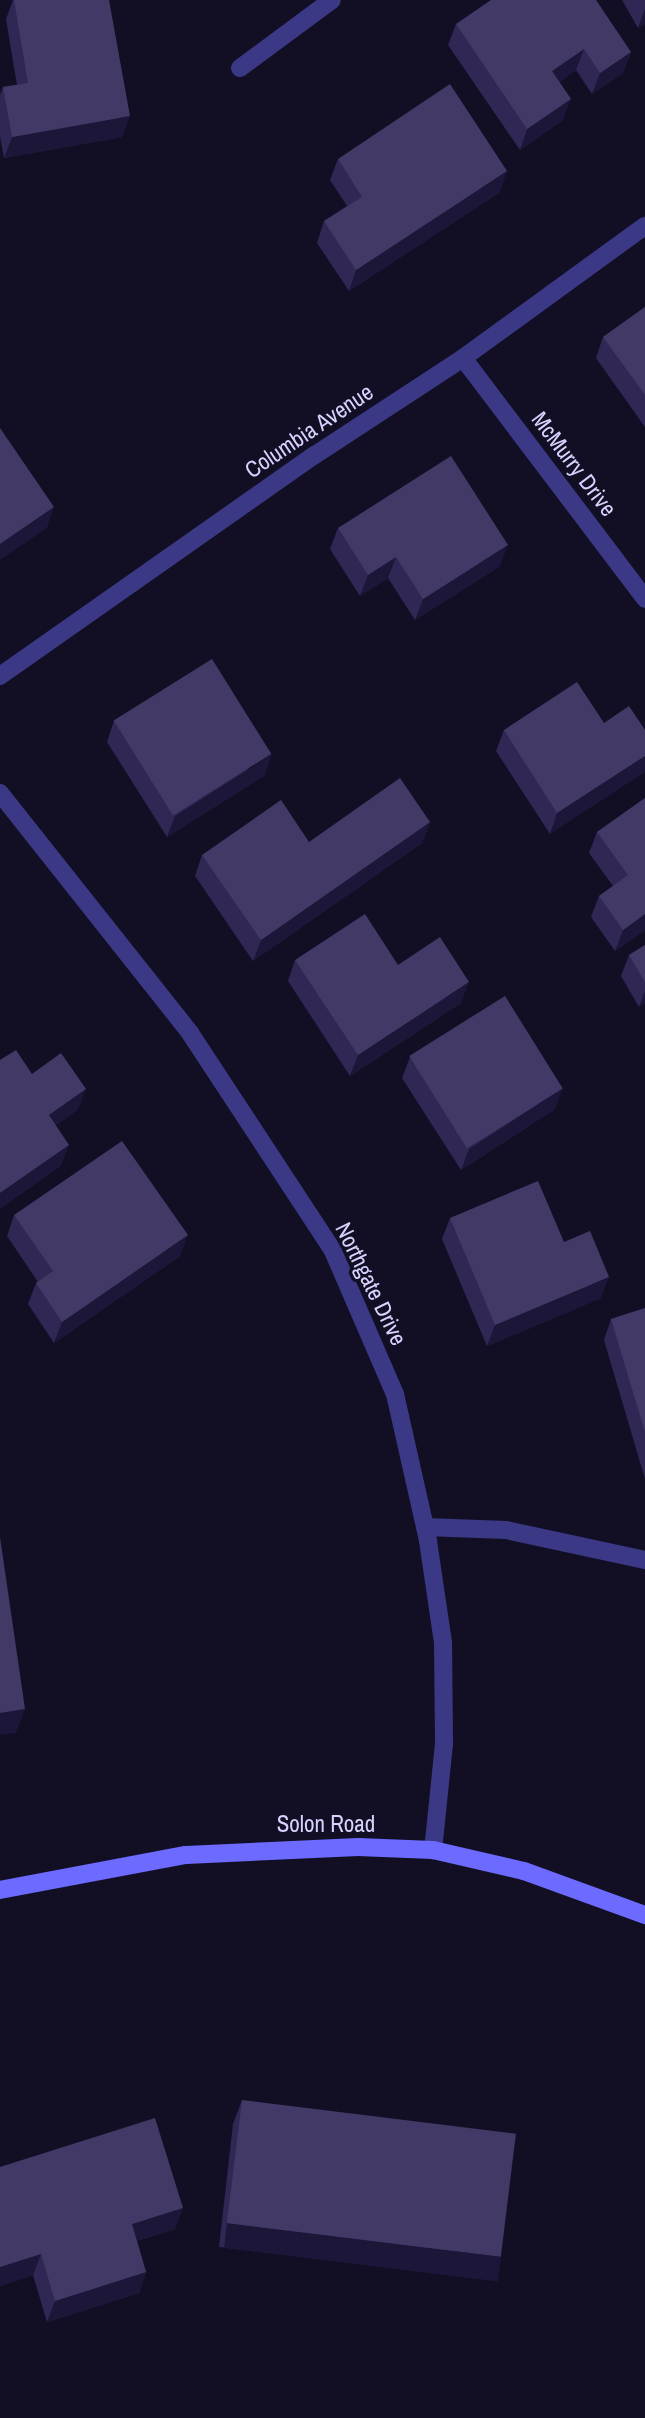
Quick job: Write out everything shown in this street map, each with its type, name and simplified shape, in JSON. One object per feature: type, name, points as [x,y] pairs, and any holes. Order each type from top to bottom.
[{"type":"main road","name":"Solon Road","points":[[0,1890],[187,1855],[358,1847],[433,1850],[524,1871],[645,1915]]},
{"type":"street","points":[[240,68],[332,0]]},
{"type":"street","name":"Columbia Avenue","points":[[0,676],[315,455],[463,358],[645,226]]},
{"type":"street","name":"McMurry Drive","points":[[463,358],[645,599]]},
{"type":"street","name":"Northgate Drive","points":[[0,793],[190,1033],[333,1251],[395,1394],[425,1527],[443,1643],[444,1744],[433,1850]]},
{"type":"street","points":[[425,1527],[506,1530],[645,1560]]},
{"type":"building","points":[[14,0],[109,0],[130,116],[12,137],[3,87],[28,83]]},
{"type":"building","points":[[491,0],[596,0],[631,52],[600,73],[584,49],[552,71],[571,99],[527,129],[456,24]]},
{"type":"building","points":[[450,84],[507,171],[356,270],[324,221],[362,197],[338,159]]},
{"type":"building","points":[[645,307],[645,395],[603,337]]},
{"type":"building","points":[[0,428],[54,507],[0,544]]},
{"type":"building","points":[[451,456],[508,545],[423,599],[396,557],[368,575],[338,528]]},
{"type":"building","points":[[212,659],[271,754],[173,815],[114,720]]},
{"type":"building","points":[[577,682],[604,723],[629,706],[645,730],[645,756],[557,813],[504,730]]},
{"type":"building","points":[[400,778],[430,822],[261,940],[202,855],[281,800],[309,842]]},
{"type":"building","points":[[645,798],[645,914],[623,930],[599,896],[628,875],[597,832]]},
{"type":"building","points":[[365,914],[398,965],[440,937],[469,982],[358,1055],[295,960]]},
{"type":"building","points":[[645,945],[645,982],[629,955]]},
{"type":"building","points":[[505,996],[563,1088],[467,1148],[409,1056]]},
{"type":"building","points":[[16,1050],[32,1074],[61,1053],[86,1089],[49,1115],[69,1145],[0,1193],[0,1060]]},
{"type":"building","points":[[122,1141],[188,1235],[62,1322],[36,1283],[53,1271],[14,1215]]},
{"type":"building","points":[[538,1181],[564,1242],[590,1231],[609,1277],[495,1325],[450,1218]]},
{"type":"building","points":[[645,1308],[645,1432],[611,1319]]},
{"type":"building","points":[[0,1537],[25,1709],[0,1713]]},
{"type":"building","points":[[242,2100],[516,2134],[501,2257],[227,2223]]},
{"type":"building","points":[[155,2118],[183,2208],[132,2224],[146,2272],[55,2301],[41,2254],[0,2267],[0,2167]]}]
